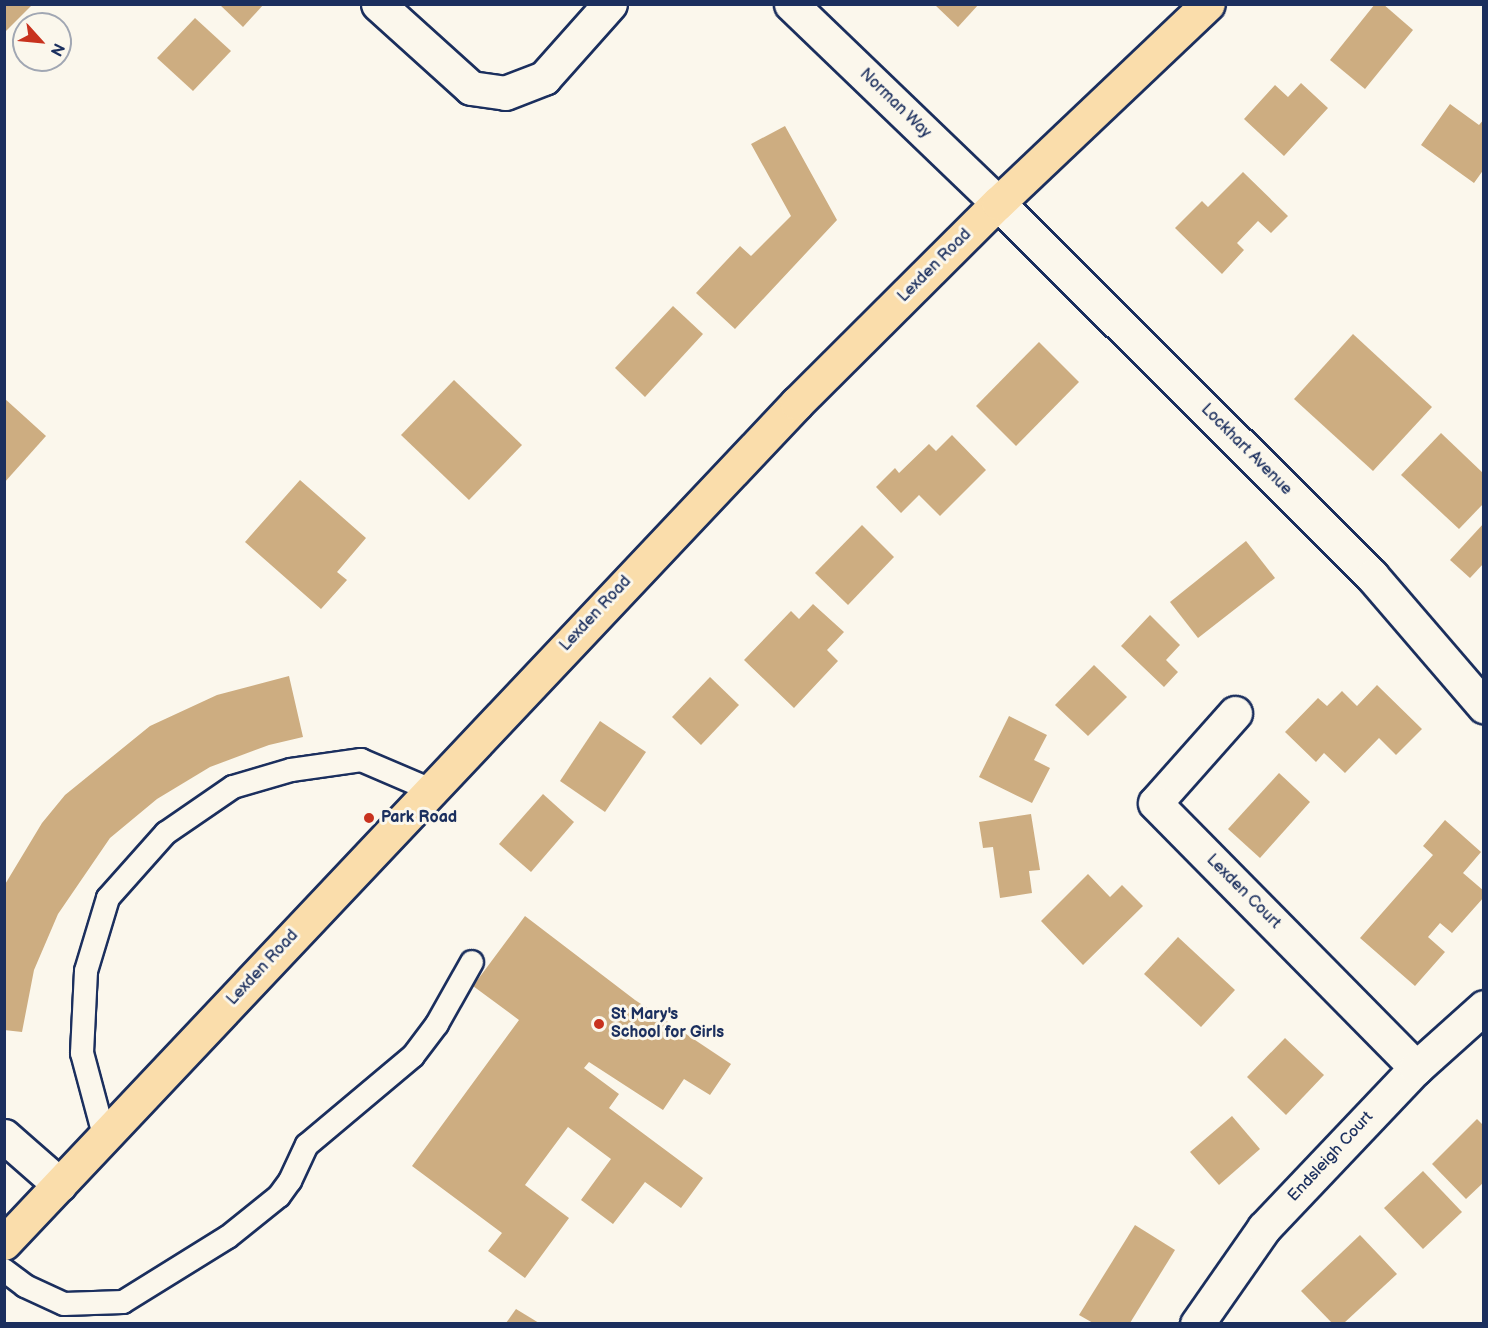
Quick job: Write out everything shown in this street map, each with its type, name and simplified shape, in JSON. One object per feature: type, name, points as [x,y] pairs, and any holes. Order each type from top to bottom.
[{"type":"main road","name":"Lexden Road","points":[[4,1243],[797,403],[998,203],[1208,4]]},
{"type":"street","points":[[378,4],[471,88],[505,93],[544,78],[610,4]]},
{"type":"street","name":"Norman Way","points":[[791,4],[998,203]]},
{"type":"street","name":"Lockhart Avenue","points":[[998,203],[1372,576],[1484,706]]},
{"type":"street","name":"Lexden Court","points":[[1235,713],[1155,803],[1416,1068]]},
{"type":"street","name":"Endsleigh Court","points":[[1197,1323],[1264,1228],[1416,1068],[1484,1007]]},
{"type":"street","points":[[4,1136],[60,1185]]},
{"type":"lane","points":[[104,1135],[82,1053],[86,971],[108,898],[166,833],[233,787],[291,770],[361,760],[431,790]]},
{"type":"lane","points":[[4,1270],[25,1286],[64,1304],[123,1302],[228,1237],[279,1196],[308,1145],[412,1056],[437,1024],[472,962]]},
{"type":"building","points":[[4,4],[33,4],[25,12],[12,12],[12,25],[4,33]]},
{"type":"building","points":[[219,4],[264,4],[243,27]]},
{"type":"building","points":[[934,4],[979,4],[958,27]]},
{"type":"building","points":[[1375,4],[1383,4],[1413,30],[1365,89],[1330,60]]},
{"type":"building","points":[[195,18],[231,51],[193,91],[157,58]]},
{"type":"building","points":[[1301,83],[1328,108],[1284,156],[1244,119],[1275,85],[1288,97]]},
{"type":"building","points":[[1450,104],[1479,125],[1484,119],[1484,169],[1474,183],[1421,145]]},
{"type":"building","points":[[785,126],[837,220],[735,329],[696,293],[740,246],[751,256],[791,216],[751,144]]},
{"type":"building","points":[[1243,172],[1288,216],[1271,233],[1258,221],[1237,243],[1244,250],[1222,274],[1175,228],[1202,201],[1208,207]]},
{"type":"building","points":[[673,306],[703,334],[645,397],[615,368]]},
{"type":"building","points":[[1353,334],[1432,407],[1373,471],[1294,399]]},
{"type":"building","points":[[1039,342],[1079,382],[1016,446],[976,406]]},
{"type":"building","points":[[454,380],[522,445],[469,500],[401,435]]},
{"type":"building","points":[[4,398],[46,436],[4,483]]},
{"type":"building","points":[[1441,433],[1484,474],[1484,503],[1459,529],[1401,475]]},
{"type":"building","points":[[952,435],[986,470],[940,516],[919,495],[901,513],[876,487],[895,468],[899,473],[929,444],[936,451]]},
{"type":"building","points":[[300,480],[366,538],[337,572],[347,580],[321,609],[245,542]]},
{"type":"building","points":[[1484,523],[1484,563],[1470,578],[1450,560]]},
{"type":"building","points":[[862,525],[894,557],[848,605],[815,573]]},
{"type":"building","points":[[1246,541],[1275,578],[1198,638],[1170,602]]},
{"type":"building","points":[[813,604],[844,632],[827,650],[838,661],[794,708],[744,660],[791,611],[799,619]]},
{"type":"building","points":[[1150,615],[1180,645],[1166,660],[1178,672],[1164,687],[1121,646]]},
{"type":"building","points":[[1094,665],[1127,697],[1088,736],[1055,705]]},
{"type":"building","points":[[289,676],[303,737],[269,745],[210,767],[157,799],[110,838],[58,914],[34,970],[22,1032],[4,1030],[4,886],[42,823],[65,795],[150,726],[217,695]]},
{"type":"building","points":[[710,677],[739,705],[701,745],[672,717]]},
{"type":"building","points":[[1377,685],[1422,729],[1396,755],[1379,738],[1345,773],[1324,753],[1316,762],[1285,732],[1318,698],[1327,706],[1342,691],[1357,706]]},
{"type":"building","points":[[1009,716],[1047,735],[1034,760],[1050,768],[1032,803],[979,777]]},
{"type":"building","points":[[600,721],[646,752],[605,812],[560,781]]},
{"type":"building","points":[[1279,773],[1310,802],[1260,858],[1228,829]]},
{"type":"building","points":[[543,794],[574,822],[531,872],[499,844]]},
{"type":"building","points":[[1031,814],[1040,870],[1029,871],[1032,893],[1000,898],[993,847],[983,848],[979,822]]},
{"type":"building","points":[[1445,820],[1481,852],[1463,873],[1484,891],[1484,897],[1452,933],[1440,923],[1428,937],[1445,952],[1415,986],[1360,938],[1433,855],[1423,846]]},
{"type":"building","points":[[1088,874],[1110,897],[1122,885],[1143,906],[1083,965],[1041,921]]},
{"type":"building","points":[[525,916],[635,1000],[731,1064],[710,1095],[684,1079],[663,1110],[589,1062],[584,1068],[619,1094],[609,1108],[703,1178],[681,1208],[645,1182],[613,1224],[581,1200],[611,1159],[568,1127],[525,1185],[569,1218],[525,1278],[488,1251],[502,1233],[412,1166],[519,1020],[473,986]]},
{"type":"building","points":[[1178,937],[1235,990],[1201,1027],[1144,974]]},
{"type":"building","points":[[1285,1038],[1324,1075],[1286,1115],[1247,1077]]},
{"type":"building","points":[[1232,1116],[1260,1149],[1219,1185],[1190,1152]]},
{"type":"building","points":[[1477,1119],[1484,1126],[1484,1182],[1466,1199],[1432,1164]]},
{"type":"building","points":[[1423,1171],[1462,1212],[1423,1249],[1384,1208]]},
{"type":"building","points":[[1135,1225],[1175,1250],[1130,1323],[1093,1323],[1079,1315]]},
{"type":"building","points":[[1360,1235],[1397,1274],[1344,1323],[1332,1323],[1301,1291]]},
{"type":"building","points":[[516,1309],[539,1323],[506,1323]]},
{"type":"place","name":"Park Road","points":[[369,818]]},
{"type":"place","name":"St Mary's School for Girls","points":[[599,1024]]}]
